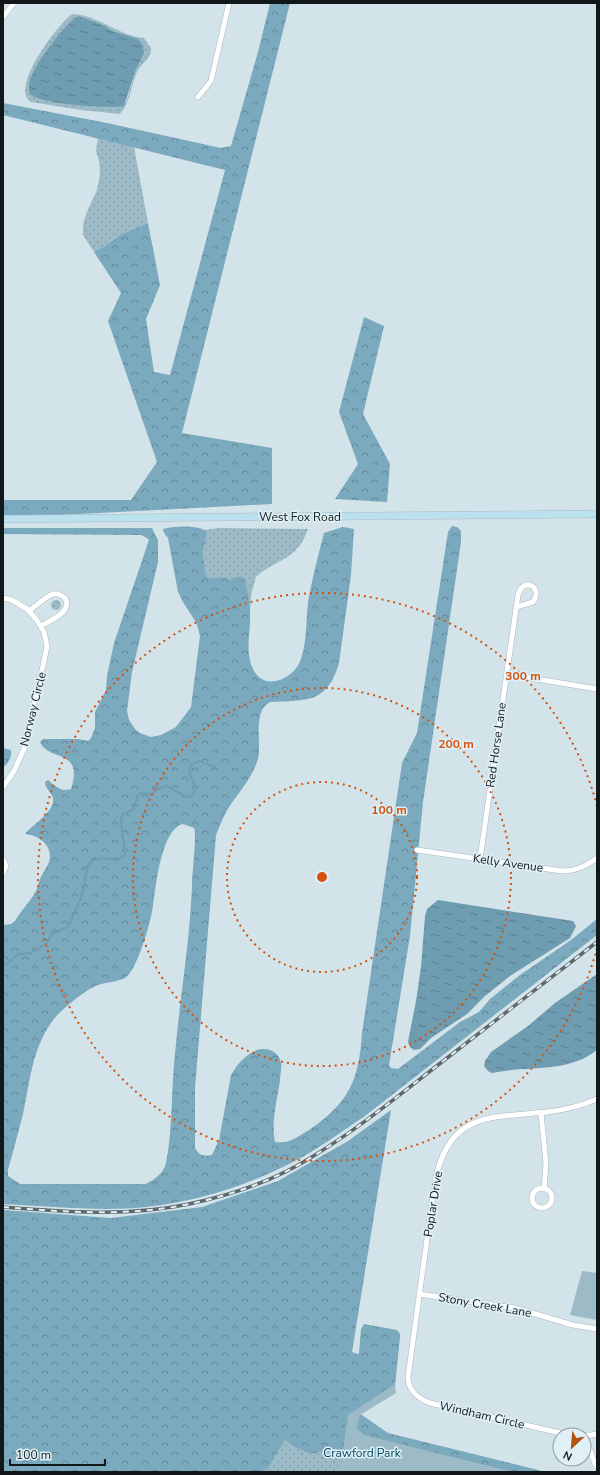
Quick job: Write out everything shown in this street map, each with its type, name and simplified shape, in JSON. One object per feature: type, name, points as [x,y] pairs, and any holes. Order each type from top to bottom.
[{"type":"street","points":[[3,17],[14,3]]},
{"type":"street","points":[[198,97],[211,81],[230,3]]},
{"type":"street","name":"West Fox Road","points":[[3,519],[597,514]]},
{"type":"street","name":"Red Horse Lane","points":[[480,859],[516,607],[519,590],[523,586],[527,585],[534,588],[536,595],[533,602],[516,607]]},
{"type":"street","points":[[29,611],[53,594],[60,595],[65,598],[67,605],[65,611],[41,626]]},
{"type":"street","name":"Norway Circle","points":[[3,598],[12,600],[29,611],[41,626],[47,646],[24,749],[14,771],[3,787]]},
{"type":"street","points":[[507,674],[597,689]]},
{"type":"street","name":"Kelly Avenue","points":[[417,850],[562,871],[572,871],[581,868],[597,858]]},
{"type":"street","points":[[3,859],[6,866],[3,873]]},
{"type":"street","name":"Poplar Drive","points":[[408,1377],[435,1181],[445,1150],[462,1130],[480,1120],[498,1116],[541,1113],[574,1107],[597,1099]]},
{"type":"street","points":[[541,1113],[546,1163],[544,1189]]},
{"type":"street","name":"Stony Creek Lane","points":[[419,1294],[515,1308],[573,1325],[597,1329]]},
{"type":"street","name":"Windham Circle","points":[[408,1377],[409,1386],[412,1391],[417,1396],[430,1402],[552,1431]]},
{"type":"street","points":[[592,1456],[597,1466]]},
{"type":"green space","points":[[270,3],[290,3],[182,433],[272,448],[272,504],[3,518],[3,500],[131,500],[157,462],[108,321],[121,293],[94,252],[122,234],[148,223],[160,285],[146,319],[154,372],[170,375],[225,170],[3,115],[3,103],[107,123],[221,148],[231,146],[258,52]]},
{"type":"green space","points":[[72,14],[90,17],[126,33],[144,38],[151,48],[149,57],[135,76],[129,98],[120,114],[81,110],[31,102],[26,95],[26,84],[38,56],[65,20]],"holes":[[[83,18],[101,24],[113,31],[138,39],[140,62],[135,72],[126,103],[29,89],[37,67],[57,41]]]},
{"type":"green space","points":[[98,138],[134,147],[148,223],[122,234],[94,252],[83,235],[83,224],[97,190],[100,174],[99,160],[96,151]]},
{"type":"green space","points":[[364,317],[384,326],[363,414],[390,464],[387,502],[335,499],[358,464],[339,412]]},
{"type":"green space","points":[[452,526],[457,527],[461,531],[461,542],[423,802],[410,936],[389,1065],[391,1068],[398,1069],[460,1022],[479,1012],[490,999],[520,975],[571,940],[597,919],[597,935],[365,1116],[329,1141],[274,1171],[220,1192],[164,1205],[92,1209],[3,1204],[3,925],[11,924],[15,921],[34,894],[49,862],[49,851],[44,842],[40,839],[25,834],[43,818],[53,803],[53,798],[45,782],[48,780],[59,788],[67,790],[71,789],[74,776],[73,767],[69,761],[50,752],[44,748],[40,742],[43,739],[78,739],[88,741],[91,738],[95,728],[95,712],[106,690],[107,676],[114,643],[149,540],[141,535],[3,534],[3,528],[152,528],[158,540],[158,562],[132,672],[127,711],[129,720],[135,729],[140,733],[151,737],[161,735],[176,727],[191,707],[200,636],[197,624],[178,592],[168,538],[163,529],[185,527],[197,528],[206,531],[207,534],[203,552],[206,576],[209,578],[220,577],[230,580],[236,577],[242,577],[246,580],[250,610],[249,657],[254,671],[259,677],[266,681],[273,681],[287,677],[298,666],[301,659],[305,638],[308,602],[324,533],[343,527],[354,529],[351,575],[339,663],[334,676],[322,693],[314,697],[305,700],[270,702],[264,706],[259,720],[258,759],[245,784],[227,810],[216,835],[195,1088],[195,1148],[204,1156],[212,1155],[219,1140],[231,1075],[242,1060],[249,1054],[257,1050],[265,1049],[278,1055],[280,1059],[280,1081],[274,1119],[275,1142],[285,1142],[293,1139],[323,1120],[343,1100],[354,1077],[361,1050],[362,1033],[402,763],[417,733],[448,532]],"holes":[[[183,824],[194,828],[195,846],[189,927],[177,1033],[170,1136],[165,1167],[158,1176],[146,1184],[20,1184],[8,1176],[8,1170],[23,1114],[30,1077],[40,1042],[53,1020],[74,1000],[93,987],[125,978],[130,974],[143,945],[153,906],[161,860],[169,836],[176,828]]]},
{"type":"green space","points":[[219,528],[308,529],[298,547],[292,553],[256,577],[251,595],[250,614],[246,580],[241,577],[236,577],[232,581],[219,577],[209,578],[206,576],[203,552],[207,534],[204,530]]},
{"type":"green space","points":[[54,600],[58,600],[60,601],[60,609],[54,610],[51,607],[51,603]]},
{"type":"green space","points":[[3,748],[11,750],[11,755],[3,768]]},
{"type":"green space","points":[[391,1110],[352,1352],[359,1353],[361,1329],[364,1324],[397,1330],[400,1337],[395,1386],[359,1413],[388,1433],[546,1472],[384,1472],[338,1449],[310,1454],[294,1447],[285,1440],[268,1469],[263,1472],[3,1471],[3,1210],[111,1218],[202,1207],[278,1181],[348,1141]]},
{"type":"green space","points":[[582,1271],[597,1273],[597,1320],[570,1315]]},
{"type":"green space","name":"Crawford Park","points":[[395,1384],[396,1393],[360,1415],[356,1428],[364,1435],[513,1472],[340,1472],[348,1415]]},
{"type":"green space","points":[[285,1440],[294,1447],[310,1454],[338,1449],[343,1452],[343,1456],[384,1472],[263,1472],[268,1469]]},
{"type":"water","points":[[78,16],[101,24],[113,31],[138,39],[143,45],[144,53],[135,72],[124,106],[105,107],[75,105],[47,101],[37,98],[31,94],[29,87],[31,77],[37,65],[63,30]]},
{"type":"water","points":[[438,900],[573,921],[576,926],[570,938],[510,976],[485,996],[467,1014],[431,1038],[420,1049],[414,1050],[410,1047],[408,1042],[421,967],[425,916],[427,909]]},
{"type":"water","points":[[597,974],[597,1050],[585,1058],[560,1066],[492,1073],[488,1071],[484,1066],[485,1061],[491,1052],[528,1026],[555,1003]]},
{"type":"waterway","points":[[3,966],[19,954],[31,953],[47,943],[52,934],[69,926],[81,898],[87,870],[92,861],[105,858],[117,860],[125,855],[121,821],[122,815],[134,809],[137,797],[140,793],[152,794],[160,788],[166,786],[187,797],[191,797],[196,788],[189,772],[191,765],[199,761],[215,767]]},
{"type":"railway","points":[[3,1207],[73,1212],[143,1211],[189,1204],[222,1196],[255,1185],[286,1172],[331,1145],[363,1123],[597,942]]}]
